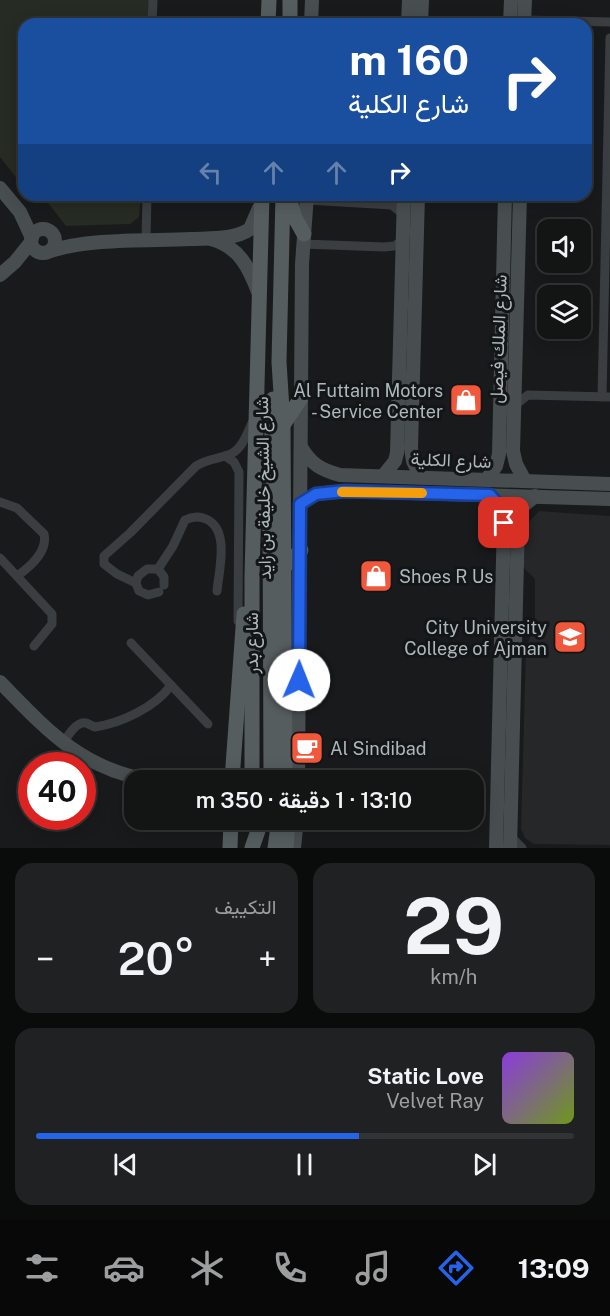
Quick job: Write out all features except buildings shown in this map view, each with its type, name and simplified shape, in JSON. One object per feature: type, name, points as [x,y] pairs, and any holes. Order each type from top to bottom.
[{"type":"main road","points":[[268,18],[269,0]]},
{"type":"main road","points":[[290,0],[290,18]]},
{"type":"main road","name":"شارع الشيخ خليفة بن زايد","points":[[252,770],[252,576],[262,201]]},
{"type":"main road","name":"شارع الشيخ خليفة بن زايد","points":[[283,201],[279,362],[283,425],[285,770]]},
{"type":"main road","points":[[290,201],[303,239]]},
{"type":"main road","name":"شارع بدر","points":[[271,770],[271,453],[273,393],[279,362]]},
{"type":"main road","points":[[283,425],[301,398]]},
{"type":"main road","points":[[284,567],[301,550]]},
{"type":"main road","name":"شارع الشيخ خليفة بن زايد","points":[[233,770],[244,614],[252,576]]},
{"type":"main road","points":[[285,686],[299,702]]},
{"type":"main road","points":[[222,848],[228,830]]},
{"type":"main road","points":[[230,848],[231,830]]},
{"type":"main road","points":[[251,830],[251,848]]},
{"type":"main road","points":[[251,848],[258,830]]},
{"type":"main road","points":[[264,848],[267,830]]},
{"type":"main road","points":[[275,848],[277,830]]},
{"type":"main road","points":[[290,830],[293,847]]},
{"type":"street","points":[[152,18],[153,0]]},
{"type":"street","points":[[311,18],[312,0]]},
{"type":"street","points":[[510,18],[511,0]]},
{"type":"street","points":[[524,18],[525,0]]},
{"type":"street","points":[[410,18],[415,1]]},
{"type":"street","points":[[415,1],[420,18]]},
{"type":"street","points":[[592,22],[610,22]]},
{"type":"street","points":[[500,405],[507,409],[515,406],[528,395],[606,397],[610,38]]},
{"type":"street","points":[[0,188],[20,212],[35,250],[47,252]]},
{"type":"street","points":[[146,241],[147,201]]},
{"type":"street","points":[[5,271],[47,252],[79,244],[238,235],[247,232],[253,226],[261,201]]},
{"type":"street","points":[[298,770],[303,239],[307,201]]},
{"type":"street","points":[[353,201],[387,204],[396,207],[403,214]]},
{"type":"street","points":[[383,476],[397,453],[404,201]]},
{"type":"street","points":[[418,201],[411,454],[421,477]]},
{"type":"street","name":"شارع الملك فيصل","points":[[487,479],[498,460],[505,201]]},
{"type":"street","name":"شارع الملك فيصل","points":[[520,201],[514,457],[525,481]]},
{"type":"street","points":[[20,212],[49,231],[79,244]]},
{"type":"street","points":[[5,271],[32,240],[35,232],[49,231]]},
{"type":"street","points":[[47,252],[55,241],[49,231]]},
{"type":"street","points":[[203,238],[223,243],[239,254],[249,268],[260,297]]},
{"type":"street","points":[[303,239],[384,247],[394,246],[402,241]]},
{"type":"street","points":[[516,382],[528,395]]},
{"type":"street","points":[[399,394],[406,398],[413,393]]},
{"type":"street","points":[[136,583],[117,574],[104,564],[104,556],[196,466],[210,459],[234,453],[240,447],[256,415]]},
{"type":"street","name":"شارع الكلية","points":[[301,447],[312,463],[340,475],[610,484]]},
{"type":"street","points":[[225,456],[237,465],[240,476],[237,592],[240,656]]},
{"type":"street","points":[[329,492],[313,490],[308,483],[312,475],[330,472]]},
{"type":"street","name":"شارع الكلية","points":[[300,504],[311,496],[329,492],[355,491],[610,499]]},
{"type":"street","points":[[490,495],[499,505],[503,515],[496,848]]},
{"type":"street","points":[[522,848],[510,842],[517,562],[519,515],[524,506],[535,496]]},
{"type":"street","points":[[0,502],[17,508],[44,534],[45,538],[44,546],[38,555],[18,576]]},
{"type":"street","points":[[177,512],[185,520]]},
{"type":"street","points":[[158,569],[173,546],[185,520],[192,517],[203,518],[215,524],[220,531],[218,591]]},
{"type":"street","points":[[0,558],[53,617],[51,627],[34,646]]},
{"type":"street","points":[[503,561],[510,558],[517,562]]},
{"type":"street","points":[[150,568],[158,569],[164,577],[162,588],[151,595],[137,589],[138,576],[143,571],[150,568]]},
{"type":"street","points":[[131,642],[208,724]]},
{"type":"street","points":[[0,682],[63,744],[97,765],[124,775]]},
{"type":"street","points":[[63,744],[70,733],[81,723],[95,727],[120,720],[156,701],[171,685]]},
{"type":"street","points":[[293,847],[295,830]]},
{"type":"shaded area","points":[[0,0],[149,0],[148,18],[18,18],[18,180],[0,157]]},
{"type":"shaded area","points":[[47,201],[140,201],[139,217],[130,224],[66,226]]},
{"type":"shaded area","name":"City University College of Ajman","points":[[539,511],[610,516],[610,845],[534,844],[525,838],[521,829],[526,647],[535,626],[535,579],[523,567],[524,527]]},
{"type":"slow traffic","points":[[342,492],[422,493]]},
{"type":"place","name":"Al Futtaim Motors - Service Center","points":[[466,400]]},
{"type":"place","name":"Shoes R Us","points":[[376,576]]},
{"type":"place","name":"City University College of Ajman","points":[[570,637]]},
{"type":"place","name":"Al Sindibad","points":[[307,748]]},
{"type":"route","points":[[299,680],[300,504],[307,498],[316,494],[345,491],[490,495],[499,505],[504,523]]}]
